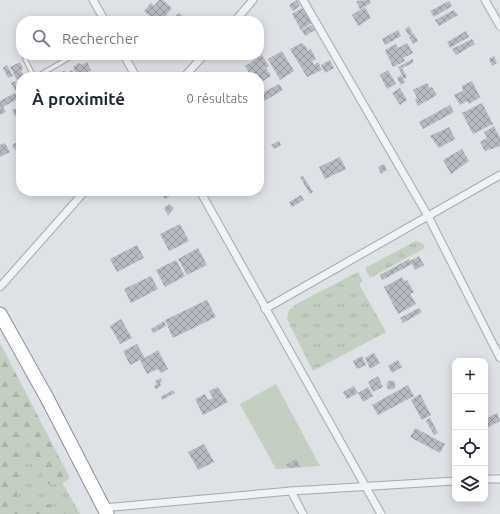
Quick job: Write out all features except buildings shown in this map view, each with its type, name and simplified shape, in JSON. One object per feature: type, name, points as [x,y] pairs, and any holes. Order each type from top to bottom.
[{"type":"highway","points":[[0,314],[47,398],[105,511]]},
{"type":"street","points":[[93,0],[100,16]]},
{"type":"street","points":[[239,16],[253,0]]},
{"type":"street","points":[[303,0],[428,216],[500,358]]},
{"type":"street","points":[[485,0],[500,26]]},
{"type":"street","points":[[127,60],[133,72]]},
{"type":"street","points":[[189,72],[199,60]]},
{"type":"street","points":[[264,309],[500,175]]},
{"type":"street","points":[[0,287],[81,196]]},
{"type":"street","points":[[203,196],[264,309],[381,514]]},
{"type":"street","points":[[488,479],[500,479]]},
{"type":"street","points":[[105,511],[291,491],[452,481]]},
{"type":"street","points":[[291,491],[303,514]]},
{"type":"lane","points":[[26,60],[32,72]]},
{"type":"lane","points":[[45,72],[66,60]]},
{"type":"green space","points":[[416,241],[423,244],[425,248],[370,278],[365,268]]},
{"type":"green space","points":[[358,272],[363,281],[359,284],[386,332],[313,371],[287,319],[289,310],[298,303]]},
{"type":"green space","points":[[0,343],[70,478],[60,484],[48,484],[44,478],[27,435],[19,437],[17,446],[21,468],[17,491],[17,506],[24,509],[42,502],[54,506],[58,514],[0,514]]},
{"type":"green space","points":[[0,372],[80,514],[0,514]]},
{"type":"green space","points":[[276,384],[320,466],[276,469],[240,404]]}]
